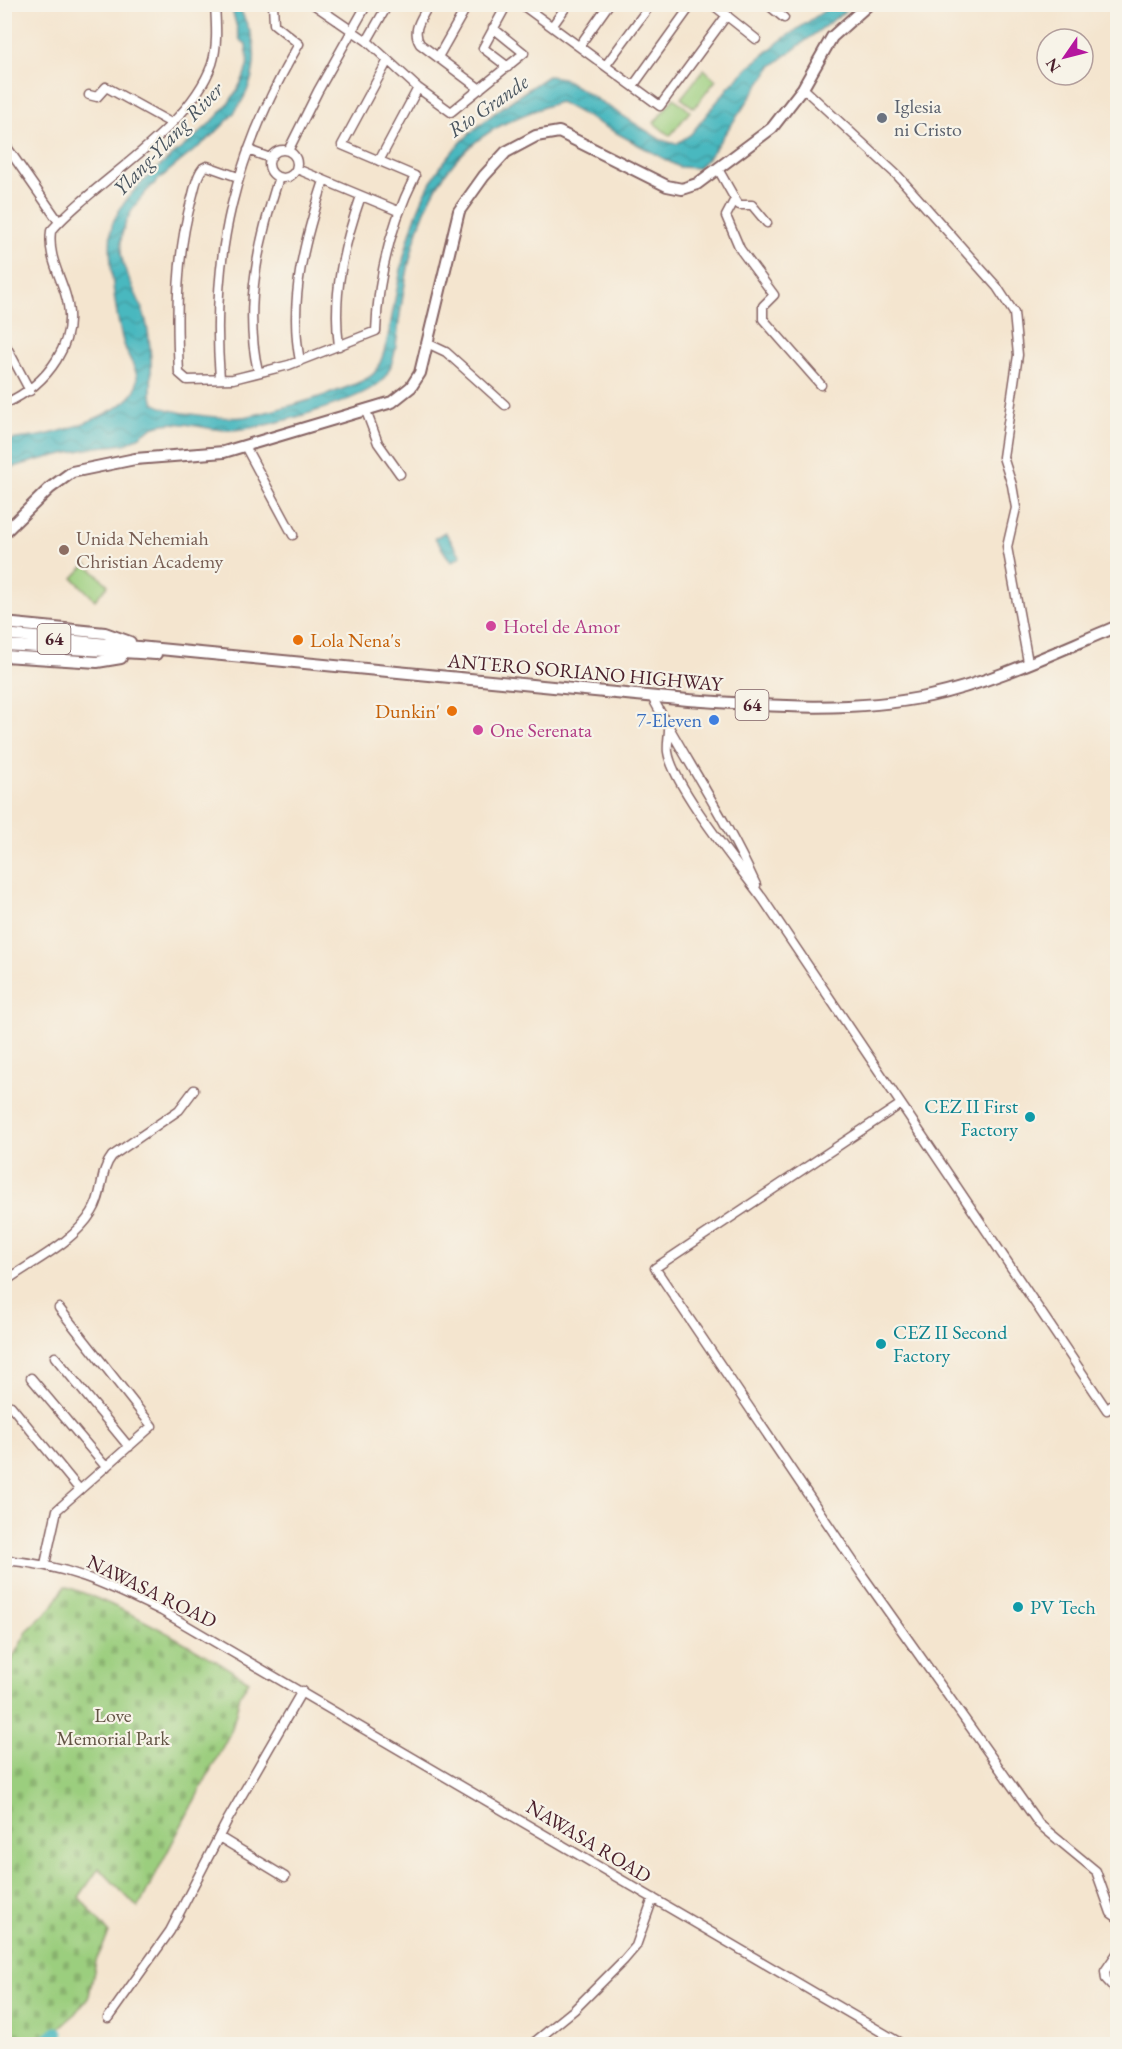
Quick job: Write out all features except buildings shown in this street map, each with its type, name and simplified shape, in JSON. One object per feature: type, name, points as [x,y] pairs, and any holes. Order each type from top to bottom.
[{"type":"main road","points":[[4,532],[50,488],[72,472],[135,459],[219,453],[392,402],[411,387],[420,373],[429,344],[459,211],[484,176],[515,146],[554,131],[566,133],[674,189],[690,187],[772,128],[803,88],[832,37],[868,4]]},
{"type":"main road","points":[[4,623],[105,633],[143,651]]},
{"type":"main road","name":"ANTERO SORIANO HIGHWAY","points":[[4,645],[216,653],[652,697],[785,706],[885,703],[963,687],[1118,626]]},
{"type":"main road","name":"ANTERO SORIANO HIGHWAY","points":[[4,634],[143,651]]},
{"type":"main road","points":[[4,656],[97,662],[143,651]]},
{"type":"street","points":[[4,404],[30,391],[54,365],[67,332],[66,295],[49,247],[51,231],[187,108],[212,63],[216,38],[215,4]]},
{"type":"street","points":[[220,379],[217,300],[222,249],[238,177],[278,80],[299,44],[274,24],[273,4]]},
{"type":"street","points":[[313,4],[367,41],[387,62],[451,112],[524,53],[494,28]]},
{"type":"street","points":[[288,151],[367,4]]},
{"type":"street","points":[[367,41],[387,6],[384,4]]},
{"type":"street","points":[[429,4],[415,31],[415,36],[420,44],[480,89]]},
{"type":"street","points":[[438,57],[468,4]]},
{"type":"street","points":[[507,4],[483,48],[508,67]]},
{"type":"street","points":[[521,4],[553,25],[660,106],[727,15]]},
{"type":"street","points":[[553,25],[568,4]]},
{"type":"street","points":[[580,45],[609,4]]},
{"type":"street","points":[[606,65],[651,4]]},
{"type":"street","points":[[633,86],[692,4]]},
{"type":"street","points":[[712,4],[756,39]]},
{"type":"street","points":[[772,6],[784,18]]},
{"type":"street","points":[[238,177],[207,166],[200,172],[184,233],[177,289],[179,373],[187,380],[233,379],[300,361],[376,331],[381,270],[398,211],[415,176],[342,145],[387,62]]},
{"type":"street","points":[[89,95],[98,97],[106,87],[171,123]]},
{"type":"street","points":[[379,161],[418,88]]},
{"type":"street","points":[[803,88],[898,176],[997,287],[1014,313],[1018,355],[1003,457],[1012,484],[1016,508],[1007,547],[1028,662]]},
{"type":"street","points":[[4,143],[59,222]]},
{"type":"street","points":[[248,150],[270,158]]},
{"type":"street","points":[[276,151],[288,151],[297,159],[297,169],[291,176],[279,177],[271,171],[270,158],[276,151]]},
{"type":"street","points":[[297,169],[398,211]]},
{"type":"street","points":[[718,169],[739,205],[752,205],[767,223]]},
{"type":"street","points":[[258,371],[253,331],[255,272],[264,225],[279,177]]},
{"type":"street","points":[[300,361],[296,326],[299,277],[311,220],[324,181]]},
{"type":"street","points":[[339,346],[337,329],[341,267],[361,196]]},
{"type":"street","points":[[735,199],[726,216],[734,237],[740,249],[774,295],[763,306],[761,312],[763,318],[821,385]]},
{"type":"street","points":[[4,342],[30,391]]},
{"type":"street","points":[[429,344],[446,352],[505,405]]},
{"type":"street","points":[[366,411],[378,443],[400,474]]},
{"type":"street","points":[[245,446],[293,536]]},
{"type":"street","points":[[652,697],[694,774],[718,808],[763,899]]},
{"type":"street","points":[[669,729],[668,753],[682,784],[763,899],[1107,1410],[1118,1400]]},
{"type":"street","points":[[4,1282],[82,1226],[99,1199],[105,1166],[112,1156],[178,1110],[194,1090]]},
{"type":"street","points":[[901,1104],[655,1268],[862,1576],[1039,1824],[1096,1871],[1111,1913],[1118,1917]]},
{"type":"street","points":[[45,1564],[54,1514],[79,1489],[149,1429],[150,1422],[60,1308]]},
{"type":"street","points":[[55,1357],[129,1447]]},
{"type":"street","points":[[31,1378],[106,1467]]},
{"type":"street","points":[[11,1406],[79,1489]]},
{"type":"street","name":"NAWASA ROAD","points":[[4,1560],[45,1564],[103,1582],[162,1611],[246,1658],[902,2044]]},
{"type":"street","points":[[108,2018],[170,1931],[272,1738],[302,1691]]},
{"type":"street","points":[[219,1837],[285,1878]]},
{"type":"street","points":[[532,2044],[574,2010],[636,1946],[653,1898]]},
{"type":"street","points":[[1118,1952],[1106,1971],[1106,1979],[1118,1992]]},
{"type":"green space","points":[[704,69],[716,80],[694,108],[681,98]]},
{"type":"green space","points":[[674,98],[690,111],[670,136],[654,123]]},
{"type":"green space","points":[[86,564],[108,585],[95,600],[73,578]]},
{"type":"green space","name":"Love Memorial Park","points":[[65,1586],[113,1605],[182,1641],[249,1681],[240,1695],[232,1729],[138,1908],[99,1868],[79,1897],[109,1933],[96,1961],[89,1996],[73,2016],[41,2044],[5,2044],[5,1672],[28,1630],[52,1607]]},
{"type":"water","points":[[231,5],[239,5],[252,36],[254,47],[251,79],[239,105],[221,127],[152,186],[133,208],[122,234],[121,246],[125,268],[146,321],[151,358],[151,394],[154,403],[184,413],[243,417],[291,406],[335,392],[368,378],[375,372],[387,342],[407,244],[430,184],[445,160],[464,139],[487,119],[548,76],[563,78],[661,140],[676,144],[691,134],[728,88],[780,41],[833,5],[853,5],[772,66],[708,158],[698,168],[679,167],[560,102],[545,106],[490,131],[465,151],[445,173],[430,199],[411,256],[392,364],[384,379],[378,384],[348,399],[282,421],[227,430],[173,423],[164,424],[155,426],[124,444],[97,447],[37,460],[5,470],[5,441],[67,429],[107,413],[128,399],[134,392],[137,375],[122,339],[116,304],[111,264],[111,230],[114,220],[127,199],[164,162],[205,128],[238,90],[248,58],[246,44],[240,40]]},
{"type":"water","points":[[445,532],[461,556],[451,562],[435,538]]},
{"type":"waterway","points":[[45,2044],[57,2034]]},
{"type":"place","name":"Iglesia ni Cristo","points":[[882,118]]},
{"type":"place","name":"Unida Nehemiah Christian Academy","points":[[64,550]]},
{"type":"place","name":"Hotel de Amor","points":[[491,626]]},
{"type":"place","name":"Lola Nena's","points":[[298,640]]},
{"type":"place","name":"Dunkin'","points":[[452,711]]},
{"type":"place","name":"7-Eleven","points":[[714,720]]},
{"type":"place","name":"One Serenata","points":[[478,730]]},
{"type":"place","name":"CEZ II First Factory","points":[[1030,1117]]},
{"type":"place","name":"CEZ II Second Factory","points":[[881,1344]]},
{"type":"place","name":"PV Tech","points":[[1018,1607]]},
{"type":"water label","name":"Rio Grande","points":[[488,106]]},
{"type":"water label","name":"Ylang-Ylang River","points":[[168,139]]}]
